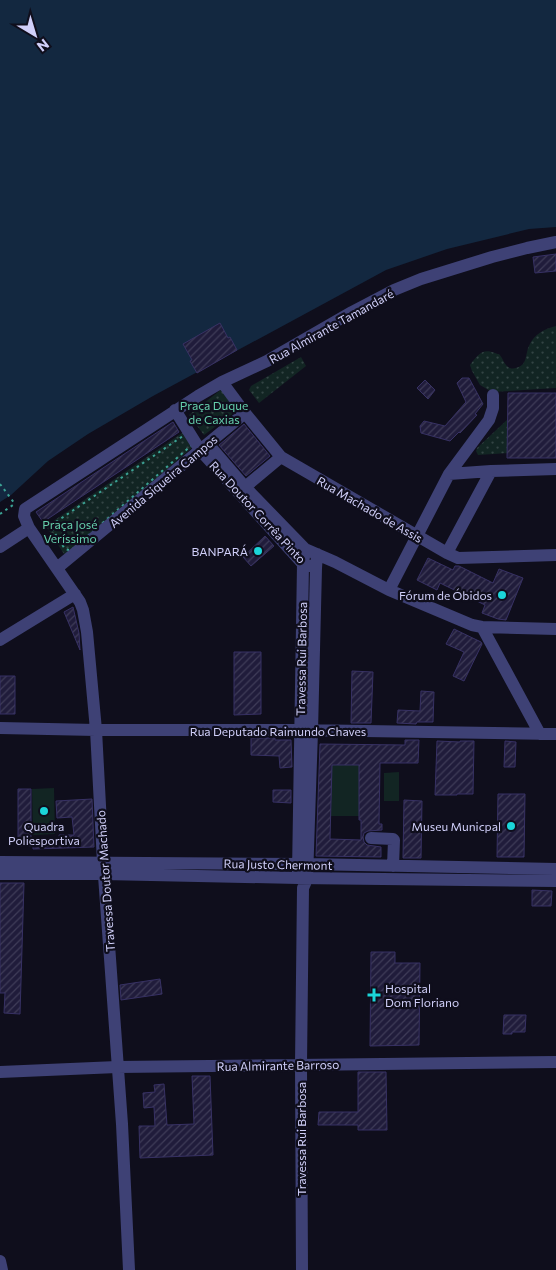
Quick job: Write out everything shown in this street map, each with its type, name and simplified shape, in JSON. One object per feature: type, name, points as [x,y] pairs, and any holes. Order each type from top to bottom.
[{"type":"street","name":"Rua Almirante Tamandaré","points":[[222,382],[267,361],[394,290],[420,279],[474,262],[556,242]]},
{"type":"street","points":[[175,410],[222,382]]},
{"type":"street","name":"Rua Machado de Assis","points":[[222,382],[282,457],[447,554],[458,558],[556,555]]},
{"type":"street","points":[[389,590],[449,474],[489,420],[493,408],[492,395]]},
{"type":"street","name":"Rua Doutor Corrêa Pinto","points":[[175,410],[303,564],[316,568],[335,562]]},
{"type":"street","name":"Travessa Doutor Machado","points":[[129,1270],[122,1124],[96,730],[87,632],[82,606],[29,528],[24,516],[25,509],[175,410]]},
{"type":"street","name":"Avenida Siqueira Campos","points":[[57,568],[245,413]]},
{"type":"street","points":[[242,490],[282,457]]},
{"type":"street","points":[[449,474],[556,469]]},
{"type":"street","points":[[447,554],[491,471]]},
{"type":"street","name":"Rua Doutor Corrêa Pinto","points":[[242,490],[305,549]]},
{"type":"street","points":[[0,547],[29,528]]},
{"type":"street","points":[[305,549],[389,590],[465,622],[482,627],[556,629]]},
{"type":"street","name":"Travessa Rui Barbosa","points":[[305,549],[303,564],[306,731]]},
{"type":"street","name":"Travessa Rui Barbosa","points":[[302,1270],[302,864],[306,731],[317,554]]},
{"type":"street","points":[[0,640],[74,594]]},
{"type":"street","points":[[482,627],[540,734]]},
{"type":"street","name":"Rua Deputado Raimundo Chaves","points":[[0,728],[556,734]]},
{"type":"street","points":[[371,838],[393,839],[393,866]]},
{"type":"street","name":"Rua Justo Chermont","points":[[0,862],[303,882],[556,881]]},
{"type":"street","name":"Rua Justo Chermont","points":[[0,874],[104,868],[302,864],[556,869]]},
{"type":"street","name":"Rua Almirante Barroso","points":[[0,1072],[117,1067],[556,1062]]},
{"type":"street","points":[[0,1261],[2,1270]]},
{"type":"path","points":[[186,434],[193,444],[71,550],[67,551],[65,549],[50,526],[186,434]]},
{"type":"path","points":[[0,484],[16,504],[0,514]]},
{"type":"green space","points":[[556,326],[556,388],[492,392],[480,385],[470,365],[481,353],[487,351],[499,354],[509,368],[520,367],[534,338],[544,330]]},
{"type":"green space","points":[[301,357],[306,366],[259,403],[249,390],[251,386]]},
{"type":"green space","name":"Praça Duque de Caxias","points":[[223,388],[239,409],[204,435],[189,415]]},
{"type":"green space","points":[[509,418],[509,453],[478,455],[477,448]]},
{"type":"green space","name":"Praça José Veríssimo","points":[[185,431],[195,445],[71,553],[64,554],[46,526]]},
{"type":"green space","points":[[332,765],[359,765],[359,816],[331,816]]},
{"type":"green space","points":[[399,772],[399,801],[384,801],[384,773]]},
{"type":"green space","name":"Quadra Poliesportiva","points":[[54,788],[55,834],[33,835],[32,789]]},
{"type":"water","points":[[0,0],[556,0],[556,227],[529,229],[447,249],[386,270],[153,396],[88,434],[48,461],[11,495],[0,502]]},
{"type":"building","points":[[556,254],[556,271],[535,273],[533,257]]},
{"type":"building","points":[[220,323],[237,350],[197,373],[183,344]]},
{"type":"building","points":[[462,378],[469,378],[483,404],[475,414],[477,415],[450,441],[421,433],[420,426],[424,421],[445,426],[466,402],[457,383]]},
{"type":"building","points":[[425,380],[435,390],[428,399],[417,388]]},
{"type":"building","points":[[508,393],[556,393],[556,458],[507,458]]},
{"type":"building","points":[[173,422],[179,432],[43,522],[36,512]]},
{"type":"building","points":[[244,424],[270,456],[246,476],[219,445]]},
{"type":"building","name":"BANPARÁ","points":[[265,536],[274,546],[251,566],[243,557]]},
{"type":"building","points":[[428,558],[453,570],[455,566],[459,566],[493,583],[499,569],[523,578],[506,620],[482,613],[485,605],[440,583],[437,590],[417,580]]},
{"type":"building","points":[[73,607],[79,633],[80,650],[64,612]]},
{"type":"building","points":[[454,629],[482,644],[464,681],[453,676],[464,652],[446,644]]},
{"type":"building","points":[[234,652],[261,652],[261,714],[234,715]]},
{"type":"building","points":[[352,671],[373,672],[371,723],[351,723]]},
{"type":"building","points":[[0,676],[15,676],[15,714],[0,714]]},
{"type":"building","points":[[421,691],[434,692],[433,722],[417,722],[416,724],[397,723],[398,710],[420,711]]},
{"type":"building","points":[[251,738],[291,740],[292,767],[280,768],[279,756],[251,755]]},
{"type":"building","points":[[405,740],[419,740],[418,763],[380,763],[379,824],[382,824],[382,830],[368,831],[364,833],[363,837],[367,845],[381,847],[381,857],[316,856],[320,744],[405,745]],"holes":[[[332,765],[359,765],[361,840],[330,839]]]},
{"type":"building","points":[[437,741],[474,741],[473,794],[435,795]]},
{"type":"building","points":[[505,741],[516,742],[515,767],[504,767]]},
{"type":"building","points":[[18,789],[31,789],[31,846],[18,846]]},
{"type":"building","points":[[273,790],[291,790],[291,803],[273,802]]},
{"type":"building","name":"Museu Municpal","points":[[498,794],[525,794],[524,857],[497,857]]},
{"type":"building","points":[[92,799],[94,847],[33,849],[33,840],[60,840],[59,835],[74,835],[72,817],[57,818],[56,801]]},
{"type":"building","points":[[404,800],[422,801],[421,858],[403,858]]},
{"type":"building","points":[[0,883],[24,883],[20,1014],[4,1013],[5,993],[0,993]]},
{"type":"building","points":[[532,890],[552,891],[551,906],[532,906]]},
{"type":"building","points":[[371,952],[395,952],[395,963],[420,963],[419,1045],[370,1046]]},
{"type":"building","points":[[160,979],[162,994],[121,1000],[120,985]]},
{"type":"building","points":[[504,1015],[526,1015],[525,1032],[503,1034]]},
{"type":"building","points":[[358,1072],[386,1072],[387,1130],[358,1130],[358,1125],[318,1125],[319,1112],[358,1112]]},
{"type":"building","points":[[192,1076],[210,1076],[213,1155],[140,1158],[139,1126],[155,1126],[154,1107],[144,1108],[143,1093],[155,1092],[154,1085],[164,1084],[167,1125],[194,1124]]},
{"type":"place","name":"BANPARÁ","points":[[258,551]]},
{"type":"place","name":"Fórum de Óbidos","points":[[502,595]]},
{"type":"place","name":"Quadra Poliesportiva","points":[[44,811]]},
{"type":"place","name":"Museu Municpal","points":[[511,826]]},
{"type":"place","name":"Hospital Dom Floriano","points":[[374,995]]}]
